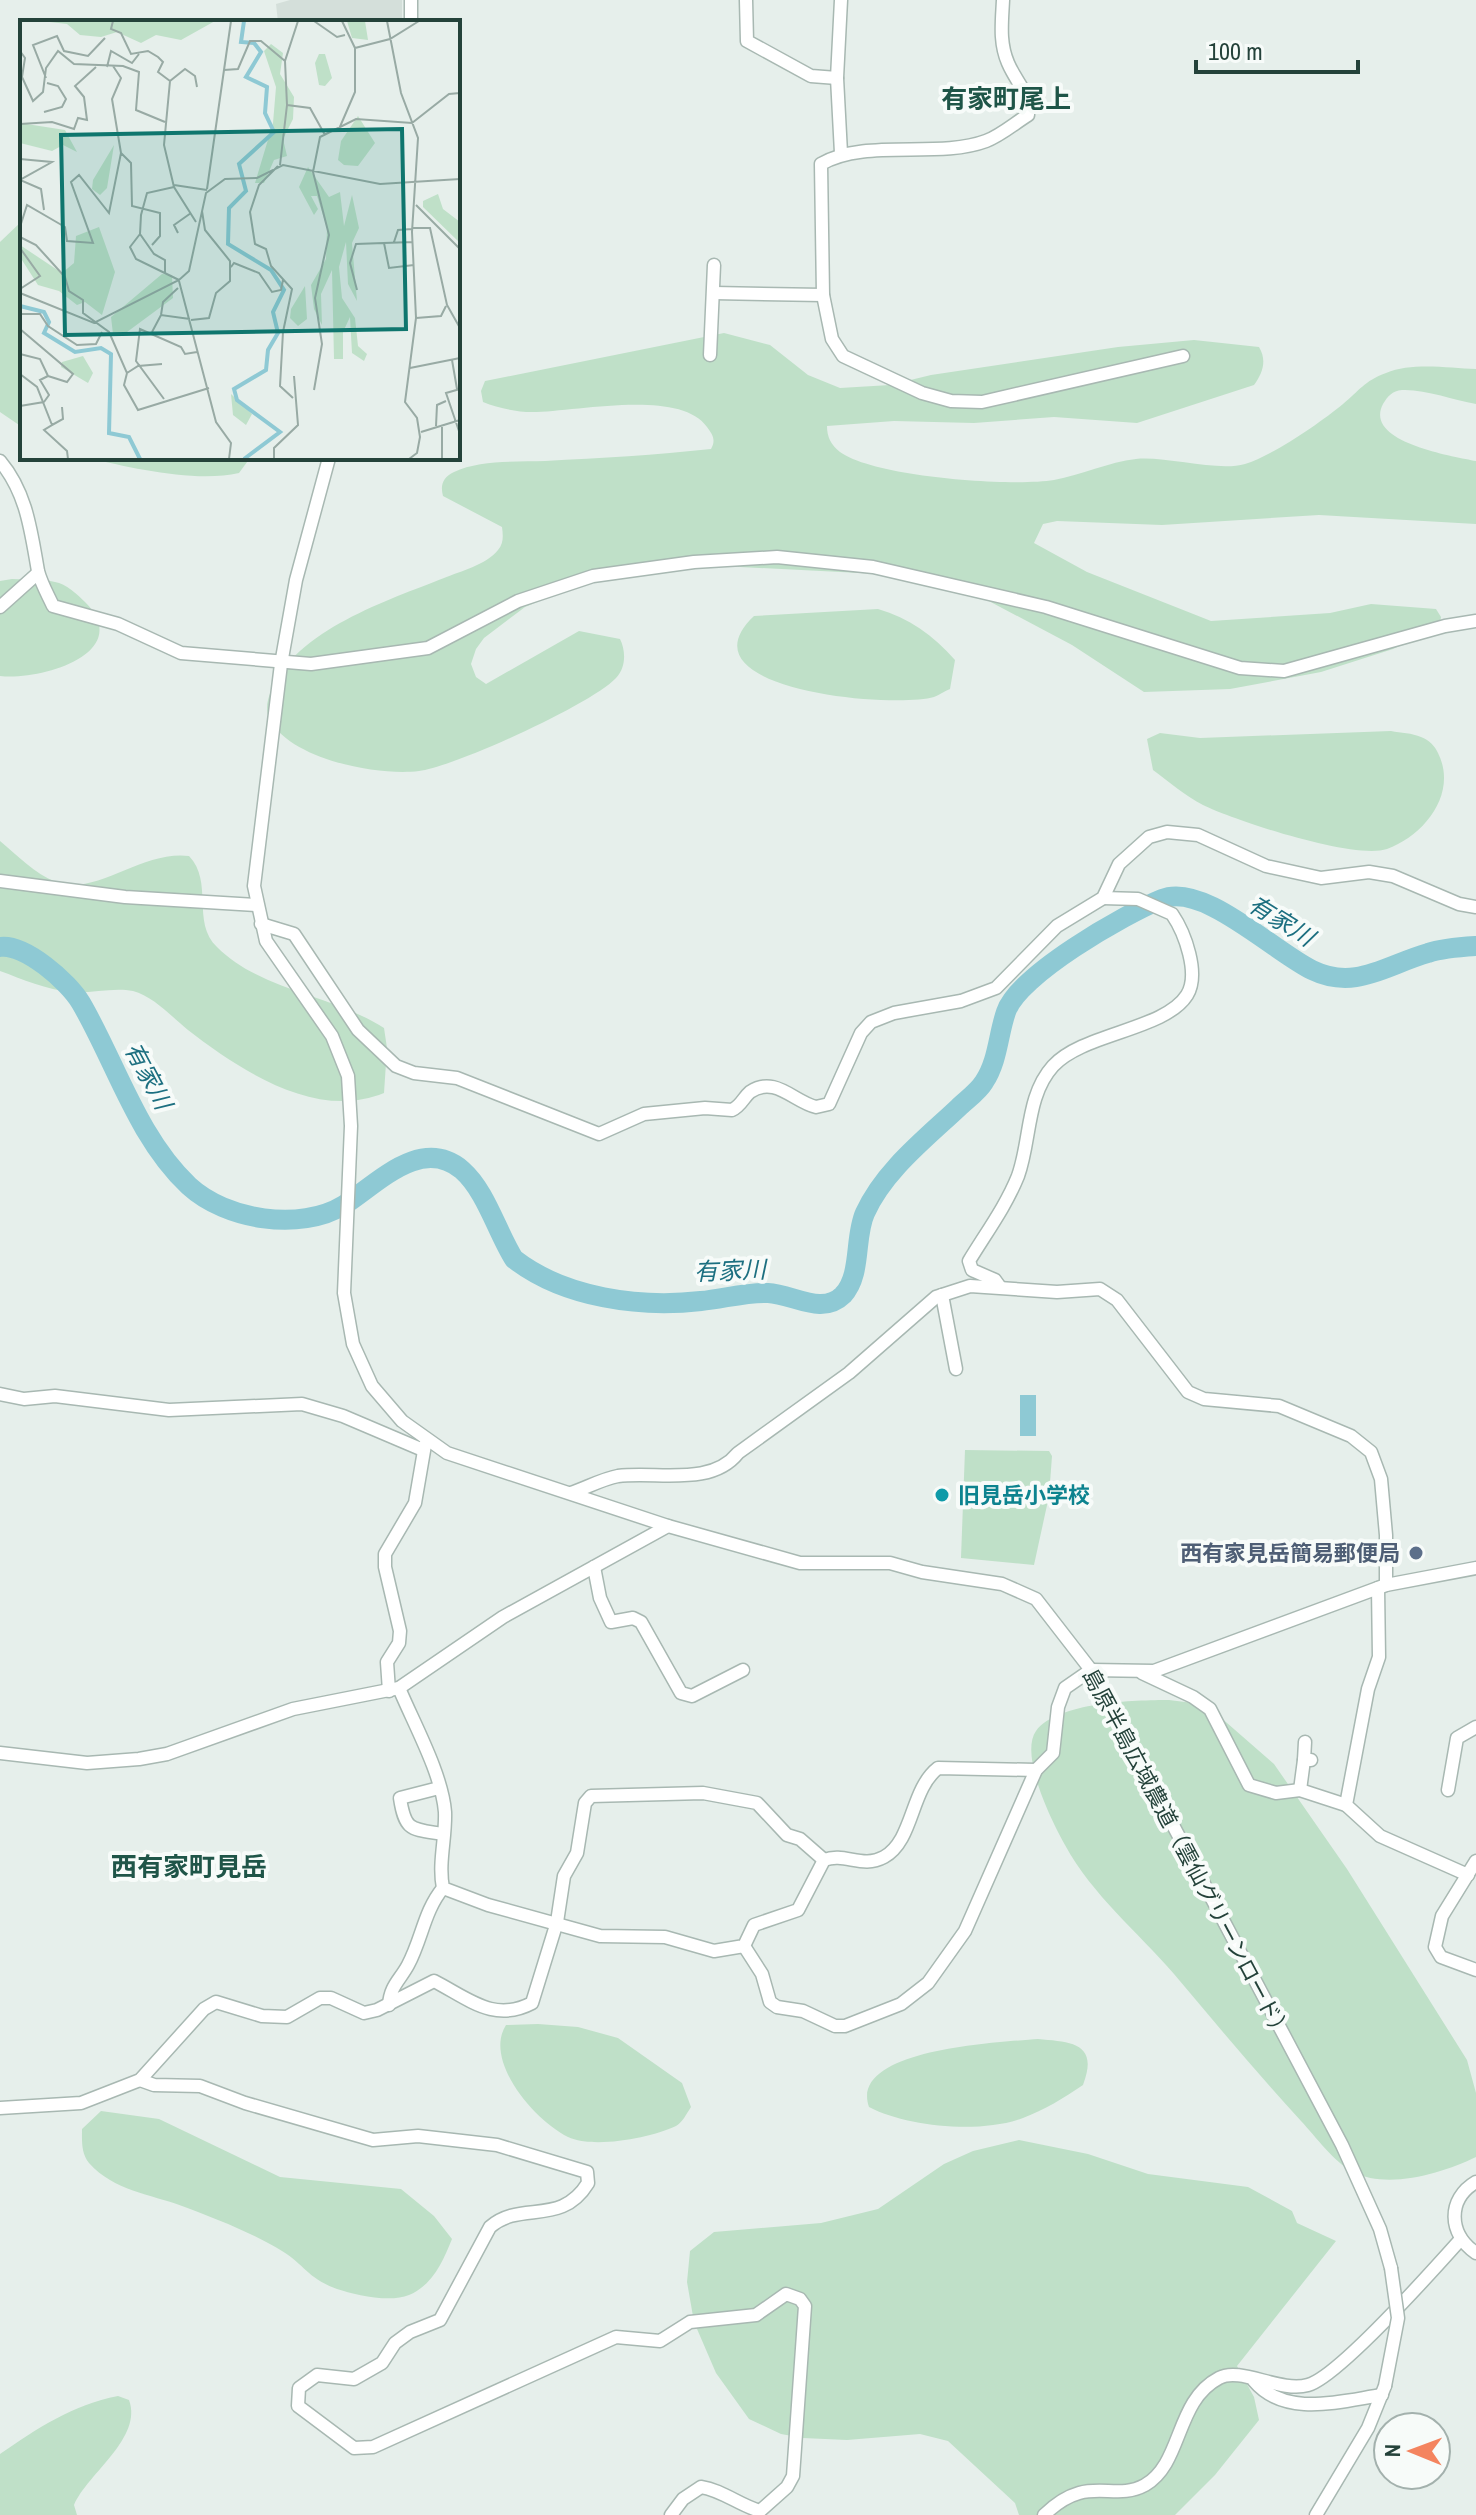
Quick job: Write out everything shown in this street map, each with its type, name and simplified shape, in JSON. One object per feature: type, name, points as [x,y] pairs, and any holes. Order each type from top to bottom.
[{"type":"street","points":[[746,0],[747,41],[811,76],[837,78]]},
{"type":"street","points":[[841,0],[837,78],[841,153]]},
{"type":"street","points":[[1003,0],[1001,36],[1009,65],[1028,93],[1028,115],[986,142],[907,151],[841,153],[821,164],[823,295],[832,339],[843,356],[922,393],[951,401],[1002,399],[1183,356]]},
{"type":"street","points":[[710,355],[714,265]]},
{"type":"street","points":[[714,293],[823,295]]},
{"type":"street","name":"島原半島広域農道（雲仙グリーンロード）","points":[[328,460],[296,580],[281,664],[255,866],[256,905],[275,956],[332,1036],[348,1076],[351,1126],[346,1318],[362,1369],[387,1406],[425,1446],[467,1461],[668,1526],[800,1563],[890,1563],[1020,1589],[1047,1611],[1091,1670],[1313,2088],[1380,2229],[1391,2268],[1398,2318],[1384,2391],[1368,2428],[1316,2515]]},
{"type":"street","points":[[1,464],[22,497],[35,540],[38,573],[53,606],[118,624],[181,653],[281,664],[311,664],[428,648],[518,601],[593,576],[694,562],[777,557],[873,567],[1046,607],[1240,668],[1284,671],[1430,630],[1476,621]]},
{"type":"street","points":[[0,607],[38,573]]},
{"type":"street","points":[[261,924],[294,934],[358,1030],[396,1066],[414,1073],[457,1078],[599,1134],[644,1114],[683,1109],[732,1110],[750,1093],[762,1088],[784,1089],[807,1105],[823,1107],[834,1098],[861,1033],[871,1022],[894,1013],[970,999],[996,988],[1057,926],[1103,898],[1119,864],[1134,848],[1149,837],[1167,832],[1198,835],[1266,866],[1321,878],[1369,872],[1393,876],[1459,904],[1476,907]]},
{"type":"street","points":[[0,881],[125,897],[256,905]]},
{"type":"street","points":[[1000,1287],[972,1270],[969,1261],[1019,1173],[1030,1114],[1046,1076],[1054,1065],[1073,1051],[1099,1038],[1128,1032],[1180,1004],[1187,995],[1193,971],[1177,922],[1165,910],[1147,902],[1103,898]]},
{"type":"street","points":[[332,1036],[358,1030]]},
{"type":"street","points":[[571,1493],[614,1477],[698,1474],[725,1467],[738,1453],[849,1373],[942,1295],[970,1286],[1057,1292],[1100,1289],[1109,1293],[1188,1392],[1204,1399],[1279,1406],[1362,1444],[1376,1459],[1381,1479],[1379,1657],[1368,1689],[1346,1805]]},
{"type":"street","points":[[942,1295],[956,1369]]},
{"type":"street","points":[[0,1394],[24,1399],[55,1396],[169,1410],[302,1404],[425,1446],[415,1503],[385,1554],[400,1631],[399,1643],[387,1662],[394,1689],[439,1788],[445,1814],[443,1888],[431,1903],[409,1965],[390,1990],[389,2005]]},
{"type":"street","points":[[0,1753],[87,1763],[139,1759],[167,1754],[293,1709],[394,1689],[503,1617],[668,1526]]},
{"type":"street","points":[[594,1567],[600,1598],[611,1622],[633,1618],[641,1622],[681,1693],[692,1696],[743,1670]]},
{"type":"street","points":[[1142,1673],[1382,1587],[1476,1568]]},
{"type":"street","points":[[744,1946],[762,1974],[770,2002],[777,2007],[803,2011],[835,2026],[878,2016],[901,2004],[928,1983],[965,1931],[1036,1770],[1053,1753],[1058,1707],[1065,1688],[1091,1670],[1142,1673],[1193,1697],[1210,1709],[1249,1785],[1276,1793],[1300,1790],[1346,1805],[1380,1836],[1468,1875]]},
{"type":"street","points":[[1448,1790],[1457,1738],[1476,1727]]},
{"type":"street","points":[[1300,1790],[1307,1760],[1305,1742]]},
{"type":"street","points":[[824,1860],[839,1857],[870,1863],[892,1851],[924,1782],[938,1768],[1036,1770]]},
{"type":"street","points":[[439,1788],[400,1798],[404,1820],[412,1829],[443,1834]]},
{"type":"street","points":[[0,2108],[81,2103],[140,2080],[204,2009],[216,2002],[262,2016],[287,2017],[320,1998],[339,2001],[364,2013],[389,2005],[434,1981],[494,2011],[514,2012],[532,2003],[557,1922],[564,1876],[577,1853],[585,1803],[591,1796],[703,1793],[757,1803],[787,1835],[806,1843],[824,1860]]},
{"type":"street","points":[[744,1946],[754,1925],[798,1910],[824,1860]]},
{"type":"street","points":[[1476,1861],[1442,1916],[1435,1947],[1441,1957],[1476,1970]]},
{"type":"street","points":[[443,1888],[488,1905],[600,1936],[665,1937],[714,1951],[744,1946]]},
{"type":"street","points":[[140,2080],[154,2085],[200,2086],[245,2103],[373,2140],[418,2136],[497,2145],[587,2172],[588,2183],[581,2195],[558,2210],[502,2217],[490,2227],[440,2320],[410,2332],[395,2343],[382,2363],[354,2379],[317,2375],[299,2388],[298,2406],[354,2448],[373,2447],[616,2337],[660,2341],[690,2322],[756,2315],[786,2294],[800,2299],[805,2306],[793,2476],[787,2487],[760,2511],[739,2505],[715,2489],[701,2487],[683,2499],[671,2515]]},
{"type":"street","points":[[1476,2182],[1457,2200],[1455,2226],[1461,2239],[1476,2253]]},
{"type":"street","points":[[1044,2515],[1070,2495],[1087,2489],[1142,2487],[1164,2468],[1185,2415],[1209,2385],[1221,2376],[1232,2374],[1254,2381],[1296,2387],[1319,2380],[1409,2297],[1461,2239]]},
{"type":"street","points":[[1254,2381],[1272,2397],[1304,2404],[1329,2404],[1384,2391]]},
{"type":"shaded area","points":[[290,0],[402,0],[402,20],[278,20],[276,4]]},
{"type":"green space","points":[[20,223],[20,426],[0,412],[0,242]]},
{"type":"green space","points":[[724,333],[770,345],[808,375],[840,388],[890,385],[931,375],[1118,347],[1194,340],[1259,347],[1263,366],[1254,385],[1137,423],[1054,417],[974,423],[894,421],[827,426],[834,447],[857,461],[911,474],[976,481],[1054,480],[1136,459],[1221,466],[1245,464],[1296,438],[1378,376],[1419,367],[1476,369],[1476,404],[1402,390],[1387,399],[1380,417],[1386,428],[1413,445],[1476,461],[1476,524],[1319,515],[1162,525],[1057,521],[1043,524],[1034,543],[1087,572],[1211,621],[1330,613],[1371,604],[1436,609],[1441,617],[1439,628],[1393,649],[1321,672],[1230,689],[1144,692],[1072,645],[953,582],[919,576],[721,566],[639,571],[574,587],[525,607],[484,638],[476,649],[471,664],[476,677],[486,684],[579,631],[620,639],[624,654],[622,669],[616,678],[580,703],[522,733],[461,758],[419,771],[382,771],[316,755],[281,734],[267,713],[268,702],[283,670],[300,651],[322,634],[371,607],[480,564],[500,547],[502,527],[443,496],[443,482],[447,476],[464,468],[486,464],[690,451],[711,449],[713,443],[707,427],[693,415],[674,408],[626,405],[532,412],[513,410],[483,402],[481,391],[485,381]]},
{"type":"green space","points":[[97,460],[249,460],[239,473],[222,476],[164,473]]},
{"type":"green space","points":[[0,581],[55,582],[67,587],[85,602],[98,620],[99,636],[91,649],[77,660],[58,668],[37,674],[0,676]]},
{"type":"green space","points":[[878,609],[920,628],[955,660],[950,689],[934,697],[911,700],[838,696],[799,689],[766,677],[743,662],[738,641],[754,616]]},
{"type":"green space","points":[[1391,731],[1427,740],[1438,753],[1444,783],[1434,811],[1414,834],[1387,849],[1371,851],[1295,837],[1203,805],[1153,770],[1147,739],[1160,733],[1200,738]]},
{"type":"green space","points":[[0,841],[41,874],[71,885],[103,879],[154,860],[189,856],[200,878],[205,926],[217,947],[254,974],[343,1008],[384,1028],[387,1048],[384,1093],[358,1100],[332,1101],[306,1096],[280,1087],[231,1061],[155,1002],[133,991],[62,991],[0,971]]},
{"type":"green space","points":[[965,1450],[1049,1451],[1052,1456],[1049,1496],[1034,1565],[961,1558]]},
{"type":"green space","points":[[1169,1700],[1193,1703],[1219,1716],[1274,1764],[1347,1869],[1467,2060],[1476,2093],[1476,2157],[1432,2174],[1399,2179],[1367,2177],[1346,2168],[1268,2085],[1174,1974],[1102,1897],[1076,1863],[1053,1821],[1034,1772],[1032,1742],[1036,1731],[1046,1721],[1078,1708],[1118,1702]]},
{"type":"green space","points":[[506,2025],[578,2027],[618,2038],[682,2083],[691,2107],[678,2125],[652,2134],[607,2142],[568,2137],[541,2118],[528,2104],[507,2072],[501,2055],[501,2039]]},
{"type":"green space","points":[[1038,2039],[1079,2047],[1088,2061],[1087,2071],[1083,2085],[1023,2118],[987,2126],[944,2126],[903,2119],[869,2107],[869,2087],[882,2072],[904,2060],[964,2046]]},
{"type":"green space","points":[[101,2111],[159,2119],[280,2177],[401,2189],[434,2216],[452,2239],[431,2279],[409,2295],[383,2298],[337,2289],[312,2276],[290,2256],[259,2238],[121,2186],[99,2172],[85,2155],[82,2129]]},
{"type":"green space","points":[[1019,2140],[1088,2154],[1148,2174],[1248,2187],[1292,2211],[1297,2223],[1336,2241],[1237,2366],[1254,2397],[1259,2420],[1215,2475],[1175,2515],[1019,2515],[1015,2503],[948,2441],[920,2434],[847,2440],[781,2434],[749,2419],[716,2373],[694,2322],[687,2282],[690,2251],[714,2232],[821,2223],[878,2209],[944,2164],[973,2151]]},
{"type":"green space","points":[[118,2396],[129,2400],[131,2414],[128,2428],[112,2455],[81,2493],[74,2505],[77,2515],[0,2515],[0,2454],[70,2411]]},
{"type":"water","points":[[1020,1395],[1036,1395],[1036,1436],[1020,1436]]},
{"type":"waterway","name":"有家川","points":[[0,947],[10,947],[33,957],[75,994],[155,1145],[189,1186],[223,1207],[264,1218],[306,1218],[344,1205],[400,1167],[415,1160],[431,1158],[446,1161],[462,1170],[485,1200],[514,1259],[556,1283],[603,1297],[653,1303],[768,1293],[826,1304],[835,1301],[849,1287],[865,1213],[883,1183],[906,1156],[975,1093],[989,1074],[1006,1012],[1015,997],[1051,964],[1124,918],[1162,899],[1179,896],[1197,900],[1238,921],[1312,970],[1342,978],[1370,974],[1434,951],[1476,946]]},
{"type":"place","name":"旧見岳小学校","points":[[942,1495]]},
{"type":"place","name":"西有家見岳簡易郵便局","points":[[1416,1553]]},
{"type":"district","name":"有家町尾上","points":[[1006,99]]},
{"type":"district","name":"西有家町見岳","points":[[189,1867]]}]
